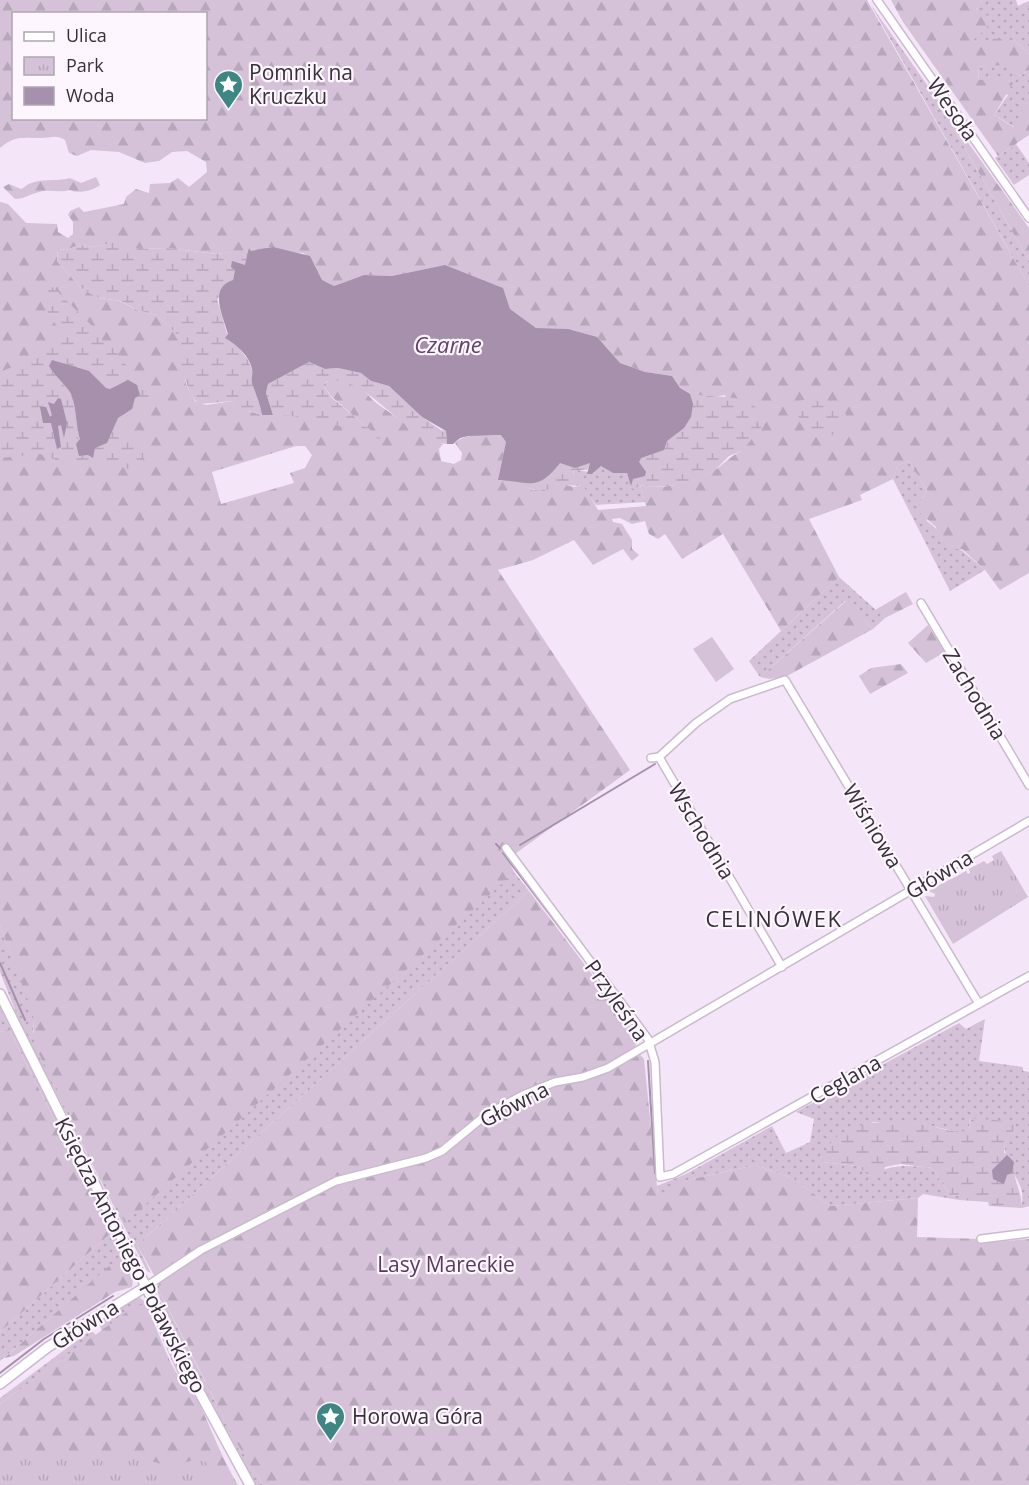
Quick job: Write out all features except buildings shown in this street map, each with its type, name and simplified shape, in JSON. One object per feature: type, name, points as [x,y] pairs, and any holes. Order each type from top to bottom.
[{"type":"main road","name":"Księdza Antoniego Poławskiego","points":[[0,985],[16,1023]]},
{"type":"main road","name":"Księdza Antoniego Poławskiego","points":[[0,994],[147,1287],[250,1485]]},
{"type":"main road","name":"Główna","points":[[0,1384],[48,1347],[147,1287]]},
{"type":"street","name":"Wesoła","points":[[877,0],[1029,218]]},
{"type":"street","name":"Zachodnia","points":[[921,603],[1029,785]]},
{"type":"street","name":"Wschodnia","points":[[782,967],[655,758],[696,723],[730,699],[785,680]]},
{"type":"street","name":"Wiśniowa","points":[[785,680],[979,1004]]},
{"type":"street","name":"Główna","points":[[147,1287],[201,1250],[258,1218],[336,1181],[378,1168],[426,1158],[442,1151],[488,1114],[523,1095],[555,1082],[597,1073],[649,1045],[1029,821]]},
{"type":"street","name":"Przyleśna","points":[[506,848],[643,1032],[655,1062],[660,1177]]},
{"type":"street","name":"Ceglana","points":[[660,1177],[674,1174],[1029,976]]},
{"type":"street","points":[[981,1239],[1029,1233]]},
{"type":"green space","points":[[0,0],[867,0],[1029,286],[1029,573],[1000,590],[985,570],[962,549],[948,549],[937,534],[936,527],[919,512],[920,502],[927,491],[909,461],[898,465],[893,479],[860,495],[862,500],[809,519],[839,577],[781,631],[723,534],[682,559],[665,534],[658,539],[649,534],[645,521],[632,524],[620,518],[612,519],[613,522],[622,524],[632,540],[632,549],[639,555],[632,561],[623,549],[593,565],[574,540],[533,560],[498,570],[630,770],[508,859],[514,872],[125,1223],[34,1044],[33,1014],[0,926],[0,202],[8,204],[26,223],[57,224],[58,232],[68,238],[73,234],[73,222],[68,215],[70,211],[79,207],[84,212],[124,204],[126,197],[136,189],[149,193],[150,184],[170,183],[178,178],[189,187],[207,172],[206,162],[187,151],[172,152],[159,161],[145,163],[119,152],[91,150],[77,156],[69,153],[65,140],[56,137],[19,138],[0,148]],"holes":[[[110,243],[140,249],[167,248],[217,254],[273,247],[286,252],[303,253],[311,258],[322,280],[334,286],[364,275],[392,276],[445,265],[503,288],[510,309],[536,328],[568,329],[597,337],[620,363],[645,372],[672,376],[683,388],[695,394],[709,397],[725,395],[742,451],[720,467],[696,480],[658,487],[640,485],[646,506],[598,510],[583,485],[574,487],[562,484],[533,490],[516,482],[498,480],[506,442],[501,435],[476,435],[460,439],[455,443],[462,453],[461,460],[454,464],[441,461],[439,449],[443,444],[400,419],[349,381],[335,379],[323,385],[331,396],[380,439],[329,422],[293,415],[262,415],[248,411],[234,401],[206,405],[195,401],[186,384],[178,334],[156,315],[137,310],[120,301],[99,298],[81,288],[57,261],[58,249],[66,250],[79,245],[97,247]],[[296,446],[305,446],[312,455],[305,468],[290,473],[294,483],[221,504],[212,472]]]},
{"type":"green space","points":[[891,0],[982,0],[976,9],[988,16],[987,28],[970,43],[993,39],[1014,40],[1029,54],[1029,70],[1020,76],[1001,66],[979,67],[978,80],[1006,79],[1013,83],[994,115],[1013,127],[1029,99],[1029,135],[998,156],[903,22]]},
{"type":"green space","points":[[982,0],[1016,0],[1018,6],[1029,1],[1029,54],[1014,40],[969,44],[980,13],[976,8]]},
{"type":"green space","points":[[871,5],[937,99],[1029,261],[1029,286]]},
{"type":"green space","points":[[991,64],[1008,66],[1020,76],[1029,70],[1029,99],[1014,127],[994,115],[1008,95],[978,81],[979,67]]},
{"type":"green space","points":[[937,99],[1029,228],[1029,261]]},
{"type":"green space","points":[[1016,144],[1029,163],[1029,175],[1014,185],[995,158]]},
{"type":"green space","points":[[96,177],[100,185],[90,190],[81,192],[43,191],[18,199],[15,199],[3,187],[9,184],[21,189],[34,182],[70,178],[81,183]]},
{"type":"green space","points":[[116,241],[140,249],[167,248],[216,254],[273,247],[310,256],[322,278],[330,284],[336,285],[358,278],[365,292],[235,270],[233,280],[217,299],[229,341],[234,341],[248,360],[252,370],[252,382],[257,390],[262,415],[242,409],[234,401],[200,404],[195,400],[186,381],[178,350],[177,334],[156,315],[137,310],[121,301],[99,298],[81,288],[57,261],[58,249],[66,250],[79,245],[97,247]]},
{"type":"green space","points":[[445,265],[503,288],[510,309],[536,328],[369,277],[392,276]]},
{"type":"green space","points":[[53,287],[92,326],[100,339],[111,345],[151,398],[148,404],[126,416],[119,425],[120,433],[144,446],[143,463],[128,469],[115,464],[59,461],[40,454],[0,458],[0,372],[22,363],[35,353],[53,348],[62,335],[46,307],[46,295]],"holes":[[[61,363],[85,369],[109,388],[128,381],[132,409],[118,418],[107,443],[95,448],[92,458],[88,455],[79,456],[74,404],[69,391],[55,373]]]},
{"type":"green space","points":[[537,328],[568,329],[597,337],[620,363],[645,372],[672,376],[681,386],[691,392],[736,398],[747,402],[758,409],[763,425],[742,451],[729,456],[714,471],[700,479],[682,485],[651,487],[640,485],[634,490],[631,486],[632,476],[563,336]]},
{"type":"green space","points":[[309,362],[325,369],[338,368],[361,373],[371,381],[389,386],[422,417],[446,431],[447,444],[431,440],[415,431],[372,397],[357,387],[342,382],[327,381],[323,385],[331,397],[382,440],[315,420],[273,415],[266,393],[268,384]]},
{"type":"green space","points":[[802,400],[832,403],[846,414],[844,422],[831,437],[814,437],[795,412],[795,404]]},
{"type":"green space","points":[[485,424],[591,463],[587,470],[573,470],[574,476],[583,485],[559,485],[540,491],[498,480],[506,442],[503,438],[492,434],[479,434],[460,438],[457,443],[462,432]]},
{"type":"green space","points":[[909,461],[927,491],[920,502],[927,521],[985,570],[950,591],[893,479],[898,465]]},
{"type":"green space","points":[[602,466],[613,473],[627,473],[633,489],[640,485],[645,502],[596,505],[574,476],[573,469],[594,473],[597,467]]},
{"type":"green space","points":[[839,577],[885,618],[873,629],[845,601],[760,677],[749,661]]},
{"type":"green space","points":[[906,592],[913,604],[885,618],[875,610]]},
{"type":"green space","points":[[846,601],[873,629],[787,676],[770,679],[760,677]]},
{"type":"green space","points":[[928,625],[945,652],[926,663],[908,643]]},
{"type":"green space","points":[[712,637],[734,669],[716,682],[693,649]]},
{"type":"green space","points":[[901,664],[908,673],[870,694],[859,676],[871,668]]},
{"type":"green space","points":[[1001,851],[1028,897],[953,944],[925,896],[934,897],[935,894],[929,891],[966,871],[970,873],[969,869],[984,861],[987,864],[994,860],[992,856]]},
{"type":"green space","points":[[514,872],[529,891],[137,1245],[151,1273],[147,1271],[21,1025],[0,972],[0,926],[34,1014],[33,1032],[125,1222]]},
{"type":"green space","name":"Lasy Mareckie","points":[[529,891],[640,1038],[634,1048],[644,1059],[658,1196],[688,1180],[756,1165],[794,1179],[830,1206],[918,1198],[917,1237],[981,1239],[981,1243],[1029,1239],[1029,1485],[263,1485],[235,1440],[159,1290],[159,1284],[137,1245]]},
{"type":"green space","points":[[0,1006],[134,1274],[123,1255],[0,1361],[0,1332],[111,1233],[9,1029],[0,1032]]},
{"type":"green space","points":[[985,1019],[979,1061],[1023,1067],[1023,1071],[1029,1072],[1029,1206],[1022,1208],[1021,1188],[1006,1154],[1004,1141],[1013,1132],[970,1119],[969,1130],[962,1133],[922,1124],[873,1122],[822,1162],[857,1166],[869,1176],[899,1166],[932,1168],[950,1195],[959,1196],[959,1200],[923,1194],[918,1198],[830,1206],[794,1179],[756,1165],[688,1180],[658,1197],[657,1186],[686,1174],[772,1126],[786,1153],[810,1142],[814,1119],[796,1112],[959,1023],[966,1029]]},
{"type":"green space","points":[[9,1029],[111,1233],[0,1332],[0,1032]]},
{"type":"green space","points":[[971,1118],[1015,1122],[1013,1132],[1005,1141],[1004,1153],[1015,1157],[1014,1172],[1022,1208],[989,1206],[988,1202],[959,1200],[959,1196],[950,1195],[932,1168],[900,1164],[885,1167],[882,1178],[869,1176],[857,1166],[822,1162],[827,1148],[849,1129],[878,1122],[910,1122],[952,1131],[964,1131],[969,1130]]},
{"type":"green space","points":[[123,1254],[134,1274],[132,1287],[115,1292],[14,1356],[4,1358]]},
{"type":"green space","points":[[159,1284],[159,1290],[209,1389],[263,1485],[256,1485],[207,1397],[160,1299],[156,1287]]},
{"type":"green space","points":[[139,1297],[149,1305],[190,1388],[180,1379],[150,1311],[102,1331],[99,1323],[106,1315]]},
{"type":"green space","points":[[144,1304],[176,1372],[198,1401],[238,1485],[0,1485],[0,1404],[131,1309]]},
{"type":"green space","points":[[91,1330],[96,1335],[0,1404],[0,1398]]},
{"type":"green space","points":[[123,1453],[172,1467],[202,1457],[222,1485],[0,1485],[0,1454]]},
{"type":"water","name":"Czarne","points":[[273,247],[310,256],[322,280],[334,286],[364,275],[392,276],[445,265],[503,288],[510,309],[536,328],[568,329],[597,337],[620,363],[645,372],[672,376],[680,388],[690,394],[693,404],[691,417],[684,428],[667,441],[664,450],[641,458],[639,462],[646,472],[645,476],[633,479],[631,486],[627,473],[613,473],[601,466],[592,474],[587,474],[590,463],[575,468],[560,463],[539,482],[498,480],[506,442],[501,435],[468,436],[460,438],[453,444],[447,444],[446,431],[422,417],[389,386],[371,381],[361,373],[338,368],[325,369],[309,362],[268,384],[266,393],[273,415],[262,415],[252,383],[252,371],[248,359],[242,351],[225,338],[228,334],[219,296],[225,284],[233,280],[235,270],[231,267],[232,261],[245,265],[249,248],[251,251]]},
{"type":"water","points":[[52,360],[89,371],[106,388],[110,389],[128,380],[137,385],[140,395],[135,398],[132,409],[118,418],[107,443],[95,448],[93,458],[88,455],[79,456],[76,444],[80,439],[74,401],[70,392],[49,366]]},
{"type":"water","points":[[58,398],[61,399],[67,423],[64,438],[61,425],[58,426],[61,447],[57,449],[51,423],[43,423],[40,407],[46,407],[50,417],[52,415],[48,402],[54,404]]},
{"type":"water","points":[[1007,1155],[1014,1162],[1012,1173],[1007,1175],[1004,1184],[993,1179],[992,1170]]},
{"type":"waterway","points":[[520,845],[655,764]]},
{"type":"waterway","points":[[496,844],[500,848]]},
{"type":"waterway","points":[[503,853],[583,958]]},
{"type":"waterway","points":[[0,963],[25,1020]]},
{"type":"waterway","points":[[606,989],[622,1011]]},
{"type":"waterway","points":[[648,1061],[655,1173]]},
{"type":"waterway","points":[[0,1373],[44,1339],[113,1296]]},
{"type":"place","name":"Pomnik na Kruczku","points":[[228,110]]},
{"type":"place","name":"Horowa Góra","points":[[331,1442]]},
{"type":"district","name":"CELINÓWEK","points":[[774,918]]}]
